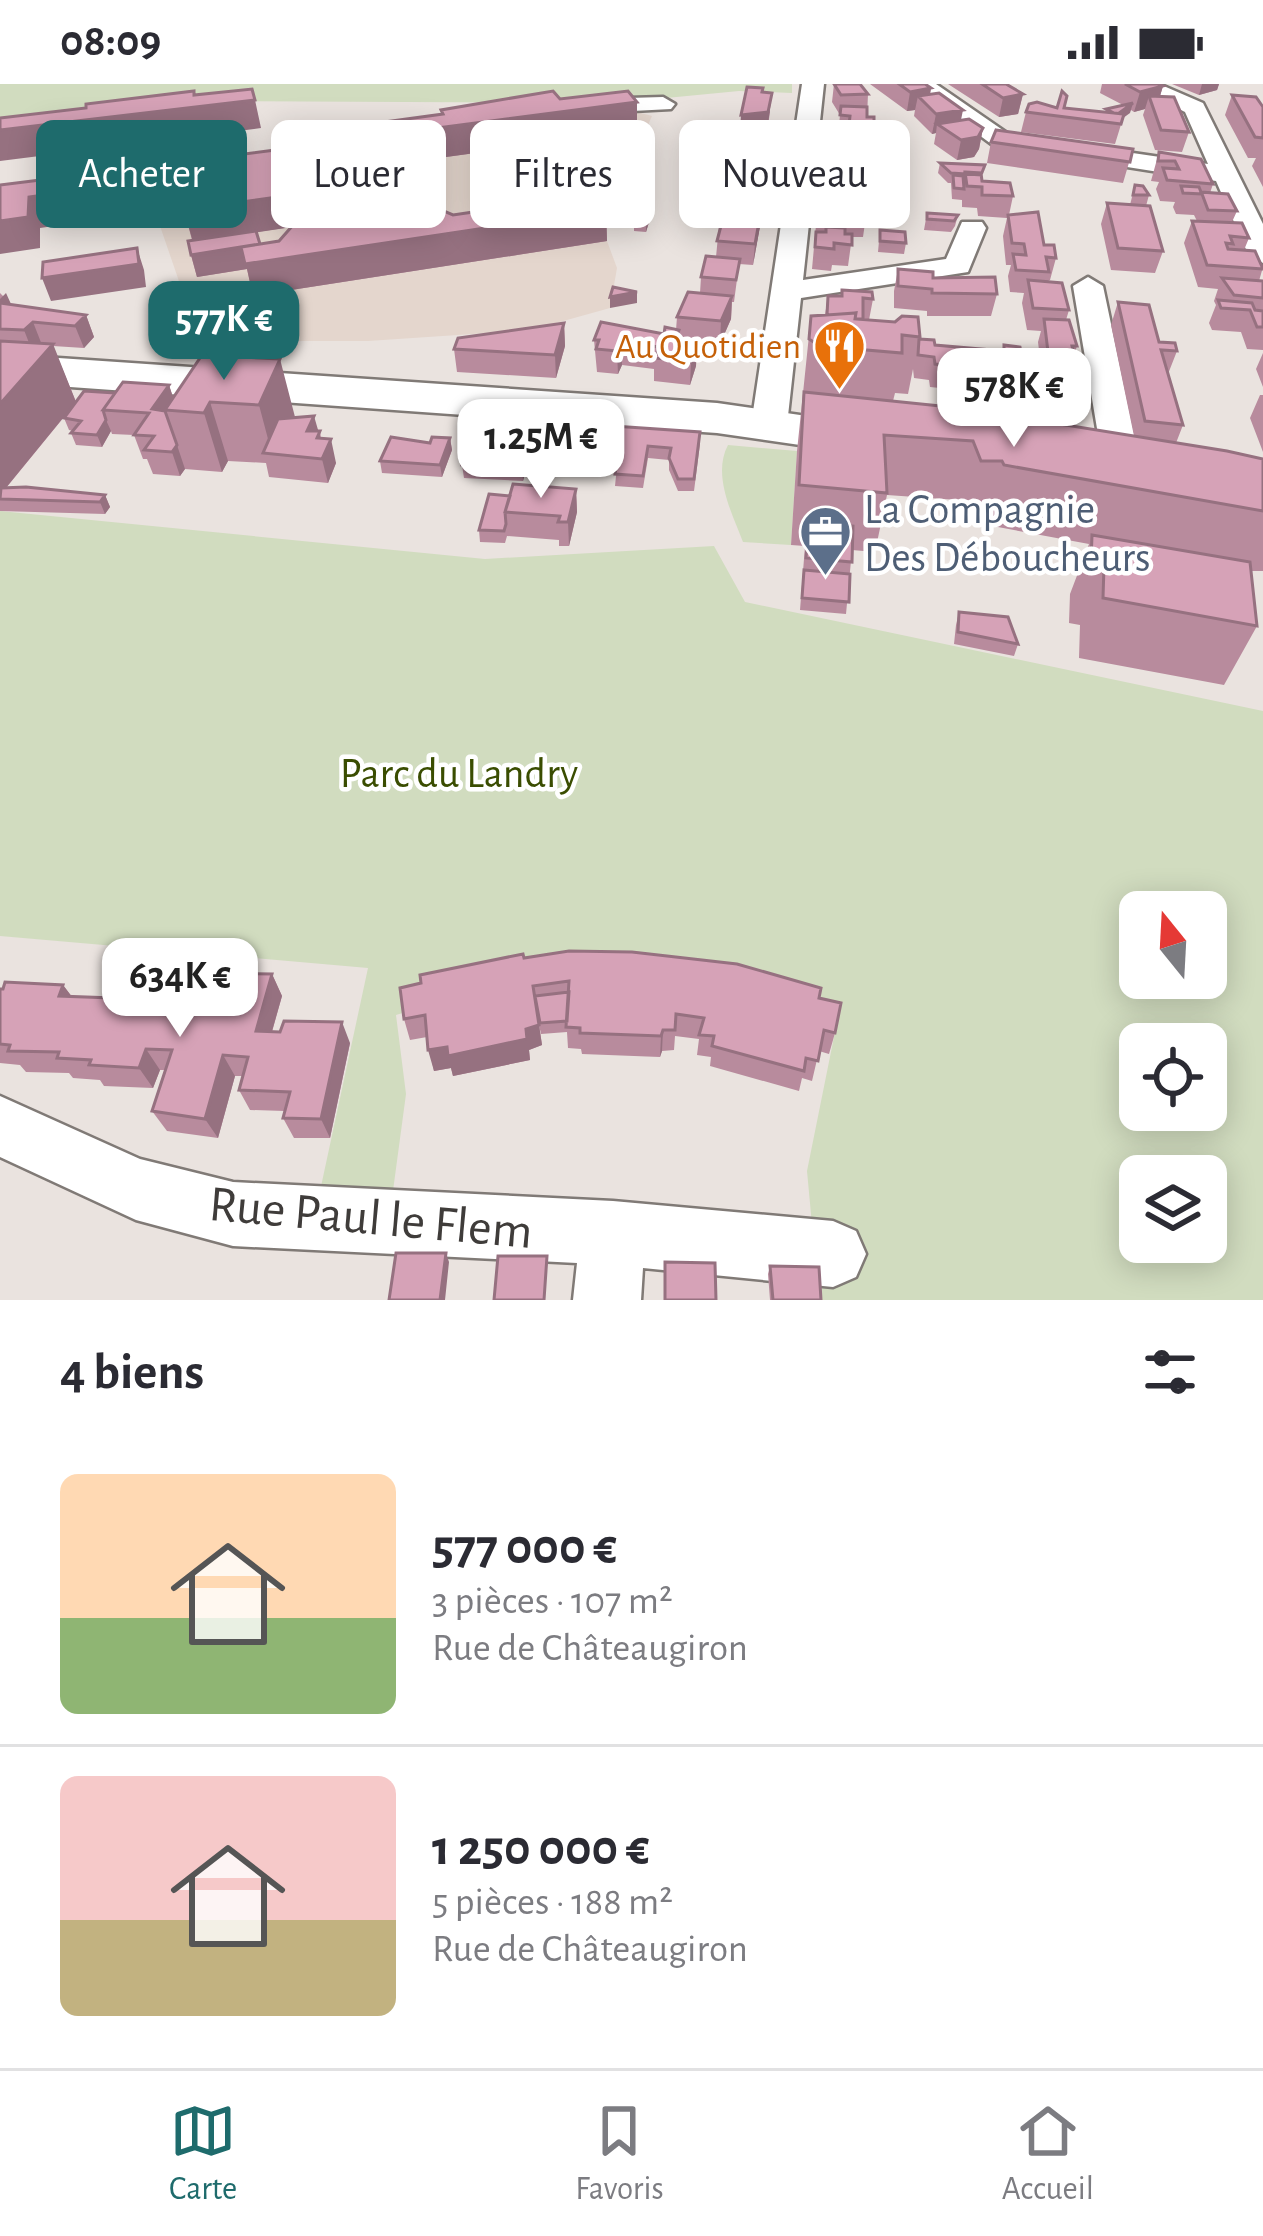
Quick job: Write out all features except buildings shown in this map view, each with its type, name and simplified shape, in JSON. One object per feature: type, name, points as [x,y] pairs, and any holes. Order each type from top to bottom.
[{"type":"main road","points":[[0,368],[620,410],[928,448]]},
{"type":"main road","points":[[0,381],[716,428],[769,425]]},
{"type":"street","points":[[769,425],[813,84]]},
{"type":"street","points":[[921,84],[1004,141],[1224,174]]},
{"type":"street","points":[[1140,84],[1195,108],[1263,254]]},
{"type":"street","points":[[594,106],[662,104]]},
{"type":"street","points":[[787,291],[958,266],[972,228]]},
{"type":"street","points":[[1088,286],[1123,476]]},
{"type":"street","name":"Rue Paul le Flem","points":[[0,1126],[136,1189],[233,1214],[613,1233],[833,1254]]},
{"type":"street","points":[[607,1300],[613,1233]]},
{"type":"shaded area","points":[[626,109],[652,116],[650,120],[534,120]]},
{"type":"shaded area","points":[[470,128],[470,228],[582,228],[607,241],[617,268],[610,308],[531,330],[368,341],[270,341],[185,334],[182,290],[161,228],[247,228],[247,174],[271,171],[271,228],[446,228],[446,130]]},
{"type":"green space","points":[[0,84],[792,84],[792,93],[739,91],[614,103],[200,101],[91,120],[36,120],[36,130],[0,136]]},
{"type":"green space","points":[[728,445],[797,451],[791,545],[743,542],[723,481]]},
{"type":"green space","name":"Parc du Landry","points":[[0,511],[485,559],[714,546],[745,602],[1263,711],[1263,1300],[819,1300],[807,1171],[837,1022],[499,984],[396,1015],[406,1094],[390,1213],[317,1205],[368,968],[0,936]]},
{"type":"place","name":"Au Quotidien","points":[[840,391]]},
{"type":"place","name":"La Compagnie Des Déboucheurs","points":[[825,578]]}]
